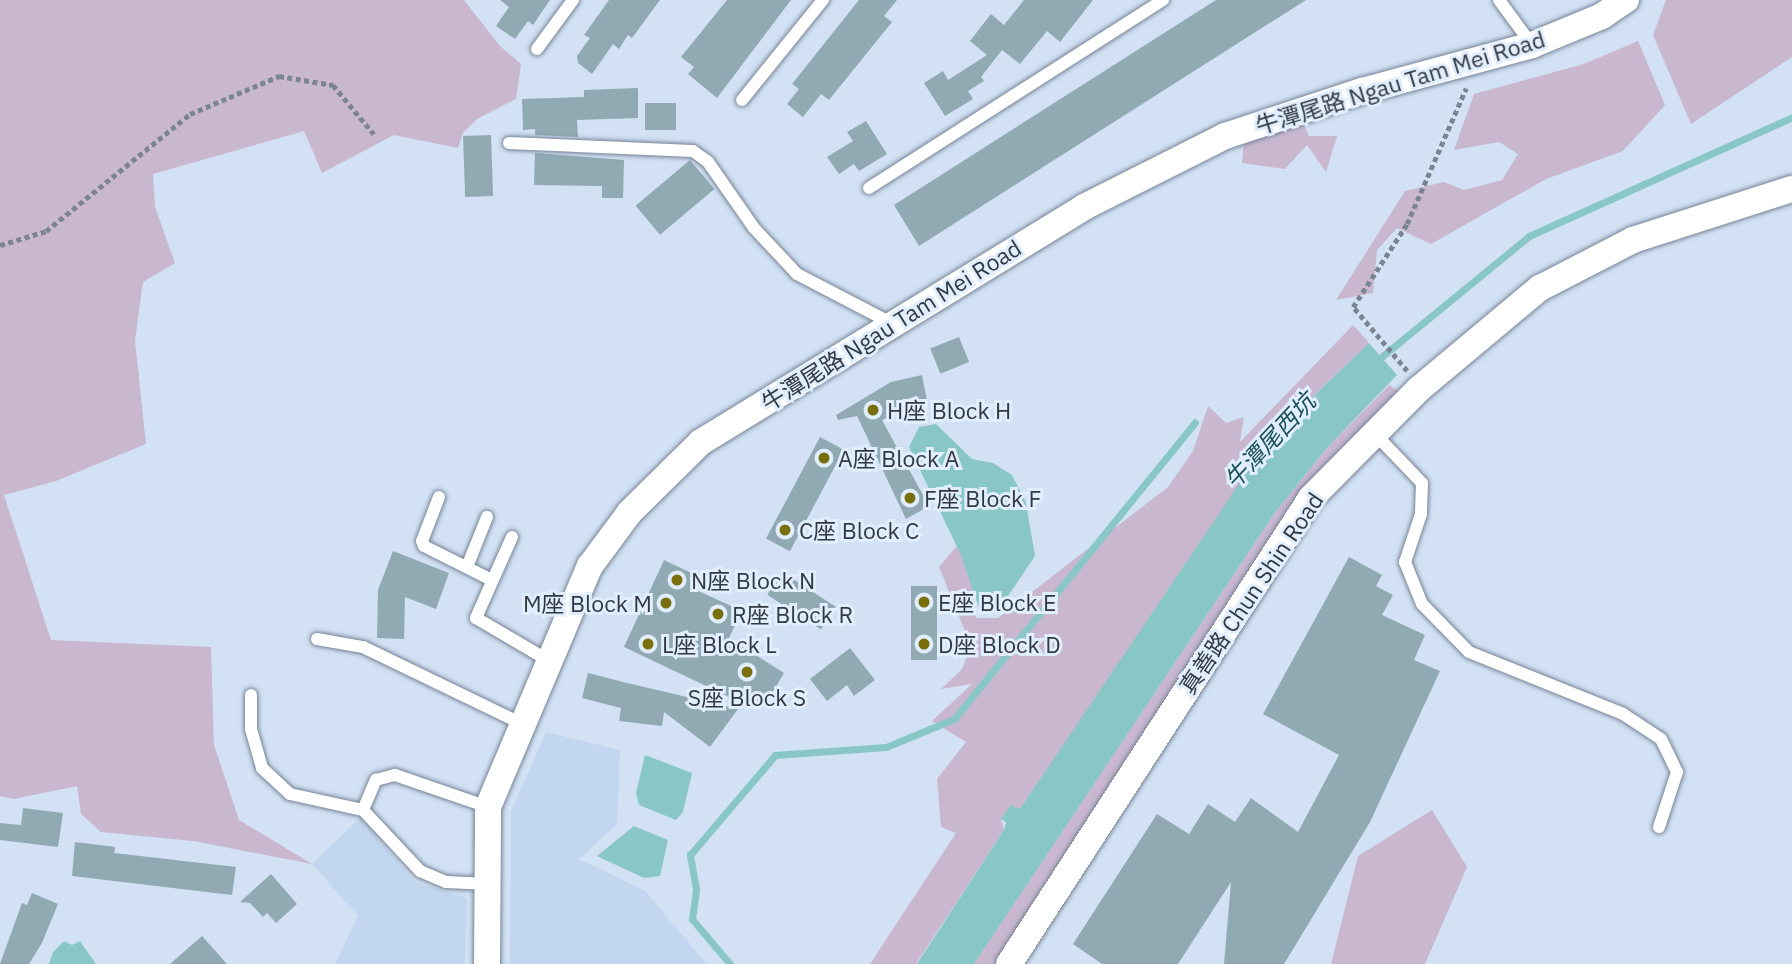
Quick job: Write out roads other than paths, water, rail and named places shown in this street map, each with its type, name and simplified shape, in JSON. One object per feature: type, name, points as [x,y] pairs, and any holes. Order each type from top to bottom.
[{"type":"street","name":"牛潭尾路 Ngau Tam Mei Road","points":[[487,964],[490,884],[488,807],[552,662],[590,566],[652,487],[701,442],[1084,207],[1225,136],[1532,45],[1602,16],[1626,0]]},
{"type":"street","name":"真善路 Chun Shin Road","points":[[1009,964],[1311,498],[1421,387],[1540,288],[1633,240],[1792,190]]},
{"type":"lane","points":[[537,49],[573,0]]},
{"type":"lane","points":[[742,100],[824,0]]},
{"type":"lane","points":[[869,188],[1163,0]]},
{"type":"lane","points":[[1499,0],[1532,45]]},
{"type":"lane","points":[[509,143],[693,151],[708,162],[754,228],[797,274],[894,324]]},
{"type":"lane","points":[[1375,434],[1422,484],[1421,514],[1405,562],[1422,604],[1469,652],[1623,714],[1661,739],[1677,772],[1659,827]]},
{"type":"lane","points":[[439,497],[422,541],[492,580]]},
{"type":"lane","points":[[467,567],[487,517]]},
{"type":"lane","points":[[512,537],[492,580],[478,622],[552,662]]},
{"type":"lane","points":[[317,639],[363,647],[524,725]]},
{"type":"lane","points":[[251,695],[251,729],[262,768],[290,794],[363,810],[420,871],[446,882],[490,884]]},
{"type":"lane","points":[[363,810],[376,780],[395,775],[488,807]]},
{"type":"waterway","name":"牛潭尾西坑","points":[[1374,363],[1529,236],[1792,117]]},
{"type":"waterway","points":[[730,964],[692,919],[696,889],[690,855],[775,755],[886,747],[954,719],[1195,422]]},
{"type":"place","name":"H座 Block H","points":[[873,410]]},
{"type":"place","name":"A座 Block A","points":[[824,458]]},
{"type":"place","name":"F座 Block F","points":[[910,498]]},
{"type":"place","name":"C座 Block C","points":[[785,530]]},
{"type":"place","name":"N座 Block N","points":[[677,580]]},
{"type":"place","name":"E座 Block E","points":[[924,602]]},
{"type":"place","name":"M座 Block M","points":[[666,603]]},
{"type":"place","name":"R座 Block R","points":[[718,614]]},
{"type":"place","name":"L座 Block L","points":[[648,644]]},
{"type":"place","name":"D座 Block D","points":[[924,644]]},
{"type":"place","name":"S座 Block S","points":[[747,672]]}]
